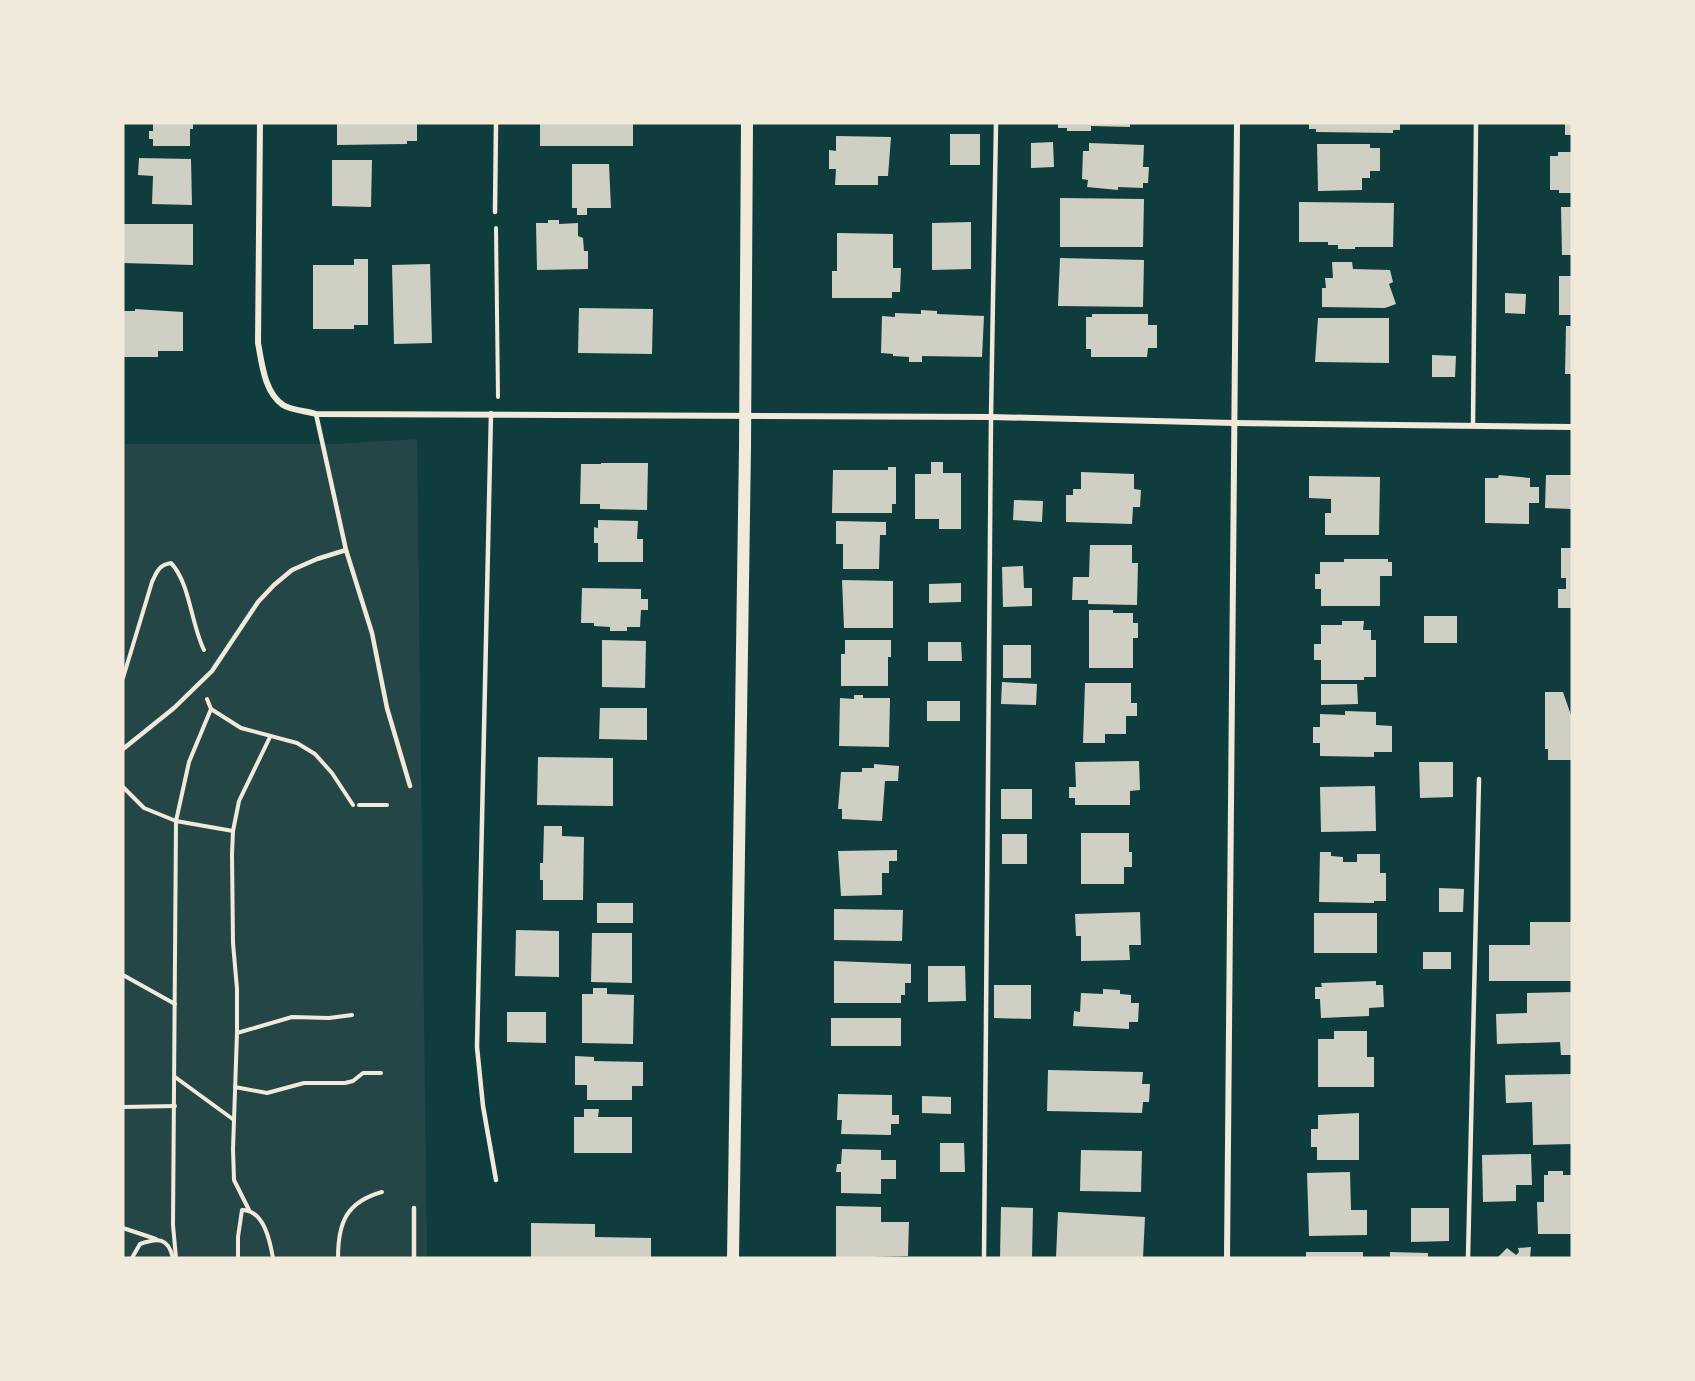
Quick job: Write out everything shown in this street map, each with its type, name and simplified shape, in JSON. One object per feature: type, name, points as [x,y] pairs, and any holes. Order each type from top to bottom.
[{"type":"main road","points":[[733,1258],[746,415],[747,123]]},
{"type":"street","points":[[260,123],[258,343],[264,374],[273,394],[284,406],[316,414],[991,417],[1234,423],[1572,427]]},
{"type":"street","points":[[1227,1258],[1237,123]]},
{"type":"lane","points":[[495,212],[496,123]]},
{"type":"lane","points":[[984,1258],[991,417],[996,123]]},
{"type":"lane","points":[[1473,425],[1476,123]]},
{"type":"lane","points":[[495,413],[477,1047],[483,1106],[496,1180]]},
{"type":"lane","points":[[316,414],[346,550],[372,633],[387,708],[410,786]]},
{"type":"lane","points":[[123,749],[174,708],[214,668],[258,602],[274,585],[292,570],[346,550]]},
{"type":"lane","points":[[1468,1258],[1479,778]]},
{"type":"lane","points":[[414,1208],[414,1258]]},
{"type":"path","points":[[495,212],[495,413]]},
{"type":"path","points":[[123,678],[155,575],[158,568],[171,563],[177,569],[186,591],[195,631],[214,668]]},
{"type":"path","points":[[201,682],[211,709],[240,728],[297,743],[315,754],[356,805],[387,805]]},
{"type":"path","points":[[174,1258],[176,821],[189,762],[211,709]]},
{"type":"path","points":[[270,737],[239,801],[233,831],[231,892],[232,943],[237,989],[234,1180],[249,1210],[262,1223],[273,1258]]},
{"type":"path","points":[[123,787],[144,808],[176,821],[233,831]]},
{"type":"path","points":[[123,975],[175,1004]]},
{"type":"path","points":[[237,1034],[292,1017],[329,1018],[352,1015]]},
{"type":"path","points":[[235,1087],[267,1093],[304,1083],[345,1083],[353,1081],[363,1073],[381,1073]]},
{"type":"path","points":[[175,1077],[234,1119]]},
{"type":"path","points":[[123,1107],[175,1106]]},
{"type":"path","points":[[338,1258],[341,1225],[353,1207],[366,1196],[382,1192]]},
{"type":"path","points":[[238,1258],[239,1222],[242,1210],[249,1210]]},
{"type":"path","points":[[123,1228],[164,1241],[174,1258]]},
{"type":"path","points":[[132,1258],[140,1244],[157,1239]]},
{"type":"shaded area","points":[[417,439],[427,1258],[123,1258],[123,444],[336,444]]},
{"type":"building","points":[[153,123],[193,123],[193,129],[190,129],[190,146],[153,146],[153,139],[149,139],[149,131],[153,131]]},
{"type":"building","points":[[337,123],[417,123],[417,141],[407,141],[407,144],[337,145]]},
{"type":"building","points":[[540,123],[633,123],[633,146],[540,146]]},
{"type":"building","points":[[1058,123],[1130,123],[1130,127],[1091,126],[1091,131],[1067,131],[1067,128],[1058,128]]},
{"type":"building","points":[[1309,123],[1400,123],[1400,130],[1393,130],[1393,133],[1316,132],[1316,129],[1309,129]]},
{"type":"building","points":[[1565,123],[1572,123],[1572,135],[1565,135]]},
{"type":"building","points":[[950,134],[980,134],[980,165],[950,165]]},
{"type":"building","points":[[836,136],[891,137],[888,176],[878,176],[878,185],[835,185],[836,169],[829,169],[829,150],[836,151]]},
{"type":"building","points":[[1053,142],[1054,167],[1031,168],[1031,143]]},
{"type":"building","points":[[1089,143],[1144,145],[1143,167],[1149,167],[1148,183],[1143,183],[1143,188],[1118,187],[1118,190],[1087,187],[1088,180],[1082,179],[1083,151],[1089,151]]},
{"type":"building","points":[[1317,144],[1370,144],[1370,148],[1380,148],[1380,171],[1370,171],[1370,178],[1362,178],[1362,190],[1318,191]]},
{"type":"building","points":[[1558,152],[1572,152],[1572,193],[1550,190],[1550,156],[1558,156]]},
{"type":"building","points":[[139,158],[191,159],[192,205],[152,204],[153,176],[138,175]]},
{"type":"building","points":[[332,160],[372,160],[371,207],[332,206]]},
{"type":"building","points":[[572,164],[609,164],[611,208],[587,208],[587,215],[577,215],[577,208],[572,208]]},
{"type":"building","points":[[1060,198],[1144,199],[1143,247],[1060,247]]},
{"type":"building","points":[[1299,202],[1394,203],[1393,247],[1338,249],[1338,245],[1328,245],[1328,242],[1299,242]]},
{"type":"building","points":[[1561,207],[1572,207],[1572,255],[1562,255]]},
{"type":"building","points":[[548,220],[559,220],[559,224],[578,223],[578,236],[583,238],[584,251],[588,251],[588,269],[537,270],[536,223],[548,223]]},
{"type":"building","points":[[971,222],[971,269],[932,270],[932,223]]},
{"type":"building","points":[[123,224],[193,224],[193,265],[123,263]]},
{"type":"building","points":[[837,233],[893,234],[893,268],[901,268],[900,292],[892,292],[892,298],[832,298],[832,271],[837,271]]},
{"type":"building","points":[[1060,258],[1144,260],[1143,307],[1058,306]]},
{"type":"building","points":[[354,259],[368,259],[368,325],[354,325],[354,329],[313,329],[313,265],[354,265]]},
{"type":"building","points":[[1332,262],[1352,262],[1353,269],[1390,270],[1393,282],[1389,284],[1396,304],[1385,308],[1322,307],[1322,288],[1326,288],[1325,278],[1333,278]]},
{"type":"building","points":[[430,264],[432,343],[394,344],[392,265]]},
{"type":"building","points":[[1559,276],[1572,276],[1572,315],[1559,315]]},
{"type":"building","points":[[1505,293],[1526,294],[1525,314],[1505,313]]},
{"type":"building","points":[[579,308],[653,309],[652,354],[578,353]]},
{"type":"building","points":[[135,309],[183,312],[183,351],[158,351],[158,357],[123,357],[123,311],[135,311]]},
{"type":"building","points":[[921,310],[937,311],[937,314],[984,316],[982,357],[922,356],[922,362],[909,362],[909,357],[881,353],[882,316],[895,317],[895,313],[921,314]]},
{"type":"building","points":[[1092,314],[1148,314],[1148,325],[1157,325],[1157,348],[1148,348],[1147,357],[1091,357],[1091,349],[1086,349],[1086,317],[1092,317]]},
{"type":"building","points":[[1318,318],[1389,318],[1389,363],[1315,362]]},
{"type":"building","points":[[1566,326],[1572,326],[1572,374],[1565,374]]},
{"type":"building","points":[[1432,355],[1456,356],[1455,377],[1432,377]]},
{"type":"building","points":[[931,462],[943,462],[943,473],[961,473],[961,529],[939,529],[939,519],[915,519],[915,474],[931,474]]},
{"type":"building","points":[[648,463],[647,510],[600,509],[600,504],[580,504],[581,464]]},
{"type":"building","points":[[888,467],[896,467],[896,504],[892,504],[892,513],[832,513],[833,470],[888,470]]},
{"type":"building","points":[[1081,472],[1134,474],[1134,489],[1141,490],[1140,507],[1133,507],[1132,524],[1066,522],[1066,495],[1073,495],[1073,489],[1081,489]]},
{"type":"building","points":[[1499,475],[1530,478],[1530,487],[1539,487],[1539,503],[1529,503],[1529,524],[1485,523],[1485,478],[1498,478]]},
{"type":"building","points":[[1546,475],[1572,475],[1572,509],[1545,508]]},
{"type":"building","points":[[1309,476],[1380,477],[1379,535],[1325,535],[1325,513],[1331,513],[1331,499],[1309,498]]},
{"type":"building","points":[[1014,500],[1043,501],[1042,522],[1013,520]]},
{"type":"building","points":[[598,520],[638,521],[637,539],[643,539],[643,562],[598,562],[598,543],[594,543],[594,527],[598,528]]},
{"type":"building","points":[[836,521],[886,522],[886,535],[880,535],[879,569],[843,569],[843,544],[836,544]]},
{"type":"building","points":[[1090,545],[1132,545],[1132,563],[1138,563],[1137,605],[1088,604],[1088,600],[1072,600],[1073,577],[1089,577]]},
{"type":"building","points":[[1561,548],[1572,548],[1572,608],[1558,608],[1558,589],[1566,589],[1566,578],[1561,578]]},
{"type":"building","points":[[1344,559],[1388,559],[1388,562],[1392,562],[1392,576],[1380,576],[1380,606],[1321,606],[1321,589],[1315,589],[1315,574],[1320,574],[1320,562],[1344,562]]},
{"type":"building","points":[[1023,566],[1024,588],[1032,588],[1032,606],[1003,607],[1002,567]]},
{"type":"building","points":[[842,580],[893,581],[893,628],[844,628]]},
{"type":"building","points":[[961,583],[961,602],[929,603],[929,584]]},
{"type":"building","points":[[582,588],[641,589],[641,599],[648,599],[648,610],[641,610],[640,627],[627,627],[627,631],[610,631],[610,627],[581,623]]},
{"type":"building","points":[[1089,610],[1133,613],[1133,623],[1138,623],[1138,638],[1133,638],[1133,668],[1089,668]]},
{"type":"building","points":[[1424,616],[1457,616],[1457,643],[1424,643]]},
{"type":"building","points":[[1342,621],[1364,621],[1363,630],[1371,630],[1371,640],[1376,640],[1376,677],[1364,677],[1364,680],[1321,680],[1321,660],[1314,660],[1314,644],[1321,644],[1321,625],[1342,625]]},
{"type":"building","points":[[602,640],[646,641],[645,688],[602,687]]},
{"type":"building","points":[[845,640],[891,640],[891,657],[888,657],[888,686],[841,686],[841,654],[845,654]]},
{"type":"building","points":[[928,642],[961,642],[962,661],[928,661]]},
{"type":"building","points":[[1003,645],[1031,645],[1031,678],[1003,678]]},
{"type":"building","points":[[1002,682],[1037,684],[1036,705],[1001,704]]},
{"type":"building","points":[[1085,683],[1131,683],[1131,703],[1137,703],[1137,716],[1126,716],[1126,734],[1105,734],[1105,743],[1083,743]]},
{"type":"building","points":[[1321,684],[1357,684],[1358,704],[1321,705]]},
{"type":"building","points":[[1545,692],[1563,692],[1572,718],[1572,760],[1548,760],[1548,749],[1545,749]]},
{"type":"building","points":[[854,695],[863,695],[863,698],[890,698],[889,747],[839,746],[840,698],[854,699]]},
{"type":"building","points":[[927,701],[960,701],[960,721],[927,721]]},
{"type":"building","points":[[600,708],[647,708],[647,740],[599,739]]},
{"type":"building","points":[[1345,711],[1376,712],[1376,725],[1392,726],[1392,752],[1374,752],[1374,757],[1320,756],[1320,743],[1313,743],[1313,727],[1320,727],[1320,714],[1345,715]]},
{"type":"building","points":[[538,757],[613,758],[613,806],[537,805]]},
{"type":"building","points":[[1139,761],[1140,790],[1130,791],[1130,805],[1075,805],[1075,798],[1069,798],[1069,787],[1076,787],[1075,762]]},
{"type":"building","points":[[1419,762],[1453,762],[1453,797],[1420,798]]},
{"type":"building","points":[[874,764],[899,766],[898,781],[885,781],[882,821],[842,819],[842,809],[838,809],[841,772],[862,772],[862,768],[874,768]]},
{"type":"building","points":[[1375,786],[1376,831],[1321,832],[1320,787]]},
{"type":"building","points":[[1001,789],[1032,789],[1032,819],[1001,819]]},
{"type":"building","points":[[544,826],[562,826],[562,836],[584,837],[583,900],[543,900],[540,863],[543,863]]},
{"type":"building","points":[[1081,833],[1129,833],[1132,867],[1124,867],[1124,884],[1081,884]]},
{"type":"building","points":[[1002,834],[1027,834],[1027,864],[1002,864]]},
{"type":"building","points":[[897,850],[897,861],[889,861],[889,873],[882,873],[882,895],[841,896],[838,851]]},
{"type":"building","points":[[1320,852],[1331,852],[1331,856],[1343,857],[1343,862],[1357,862],[1357,854],[1380,854],[1380,873],[1386,873],[1386,901],[1374,901],[1374,903],[1319,902]]},
{"type":"building","points":[[1439,888],[1464,889],[1463,912],[1439,912]]},
{"type":"building","points":[[597,903],[633,903],[633,923],[597,923]]},
{"type":"building","points":[[834,909],[903,910],[902,941],[834,940]]},
{"type":"building","points":[[1140,912],[1141,945],[1129,945],[1130,960],[1081,961],[1081,936],[1076,936],[1075,914]]},
{"type":"building","points":[[1314,913],[1377,913],[1377,953],[1314,953]]},
{"type":"building","points":[[1530,922],[1572,922],[1572,981],[1489,981],[1489,945],[1530,945]]},
{"type":"building","points":[[516,930],[559,931],[559,977],[515,976]]},
{"type":"building","points":[[592,933],[632,933],[632,983],[591,982]]},
{"type":"building","points":[[1423,952],[1451,952],[1451,969],[1423,969]]},
{"type":"building","points":[[834,961],[911,964],[911,983],[905,983],[905,995],[901,995],[901,1003],[834,1003]]},
{"type":"building","points":[[928,966],[965,966],[966,1001],[928,1002]]},
{"type":"building","points":[[1376,981],[1376,985],[1383,985],[1384,1007],[1369,1008],[1369,1016],[1321,1018],[1320,999],[1315,999],[1315,987],[1322,987],[1321,983]]},
{"type":"building","points":[[994,985],[1031,985],[1031,1019],[994,1018]]},
{"type":"building","points":[[593,988],[607,988],[607,994],[634,995],[633,1044],[582,1043],[582,994],[593,994]]},
{"type":"building","points":[[1103,989],[1120,990],[1120,994],[1131,995],[1131,1003],[1139,1003],[1138,1022],[1129,1022],[1129,1029],[1073,1026],[1074,1011],[1080,1012],[1081,993],[1103,994]]},
{"type":"building","points":[[1572,992],[1572,1055],[1561,1055],[1560,1042],[1497,1044],[1496,1014],[1527,1013],[1527,993]]},
{"type":"building","points":[[507,1012],[546,1012],[546,1043],[507,1042]]},
{"type":"building","points":[[831,1018],[901,1018],[901,1046],[831,1046]]},
{"type":"building","points":[[1334,1031],[1367,1031],[1367,1057],[1374,1057],[1374,1087],[1318,1087],[1318,1039],[1334,1039]]},
{"type":"building","points":[[575,1056],[594,1057],[594,1061],[643,1062],[643,1086],[632,1086],[632,1100],[587,1100],[587,1085],[575,1085]]},
{"type":"building","points":[[1048,1070],[1143,1072],[1142,1084],[1150,1084],[1149,1102],[1143,1102],[1142,1113],[1047,1111]]},
{"type":"building","points":[[1572,1074],[1572,1144],[1533,1145],[1532,1102],[1506,1103],[1505,1075]]},
{"type":"building","points":[[838,1094],[892,1095],[892,1115],[899,1115],[899,1124],[891,1124],[891,1135],[841,1134],[842,1120],[837,1120]]},
{"type":"building","points":[[922,1096],[951,1097],[951,1114],[922,1113]]},
{"type":"building","points":[[584,1109],[599,1109],[598,1117],[632,1117],[632,1153],[574,1153],[574,1117],[584,1117]]},
{"type":"building","points":[[1359,1113],[1359,1160],[1317,1160],[1317,1147],[1311,1147],[1311,1129],[1318,1129],[1318,1115]]},
{"type":"building","points":[[940,1143],[964,1143],[965,1172],[940,1172]]},
{"type":"building","points":[[842,1149],[881,1150],[881,1160],[896,1160],[896,1179],[881,1179],[881,1194],[841,1193],[841,1172],[836,1172],[837,1164],[841,1164]]},
{"type":"building","points":[[1081,1150],[1142,1151],[1141,1192],[1080,1191]]},
{"type":"building","points":[[1531,1154],[1532,1185],[1516,1185],[1516,1201],[1483,1202],[1482,1155]]},
{"type":"building","points":[[1548,1171],[1563,1171],[1563,1175],[1572,1175],[1572,1234],[1538,1234],[1537,1202],[1544,1202],[1544,1175],[1548,1175]]},
{"type":"building","points":[[1350,1172],[1351,1210],[1367,1210],[1367,1235],[1309,1236],[1307,1173]]},
{"type":"building","points":[[836,1206],[881,1207],[881,1222],[909,1222],[908,1256],[836,1258]]},
{"type":"building","points":[[1001,1207],[1033,1208],[1032,1258],[1000,1258]]},
{"type":"building","points":[[1411,1208],[1449,1208],[1449,1241],[1411,1242]]},
{"type":"building","points":[[1058,1212],[1145,1217],[1143,1258],[1056,1258]]},
{"type":"building","points":[[531,1223],[595,1224],[595,1237],[651,1238],[651,1258],[531,1258]]},
{"type":"building","points":[[1531,1247],[1530,1258],[1497,1258],[1507,1248],[1516,1255],[1519,1252],[1518,1248]]},
{"type":"building","points":[[1306,1252],[1363,1252],[1363,1258],[1306,1258]]},
{"type":"building","points":[[1390,1252],[1428,1253],[1428,1258],[1390,1258]]}]
